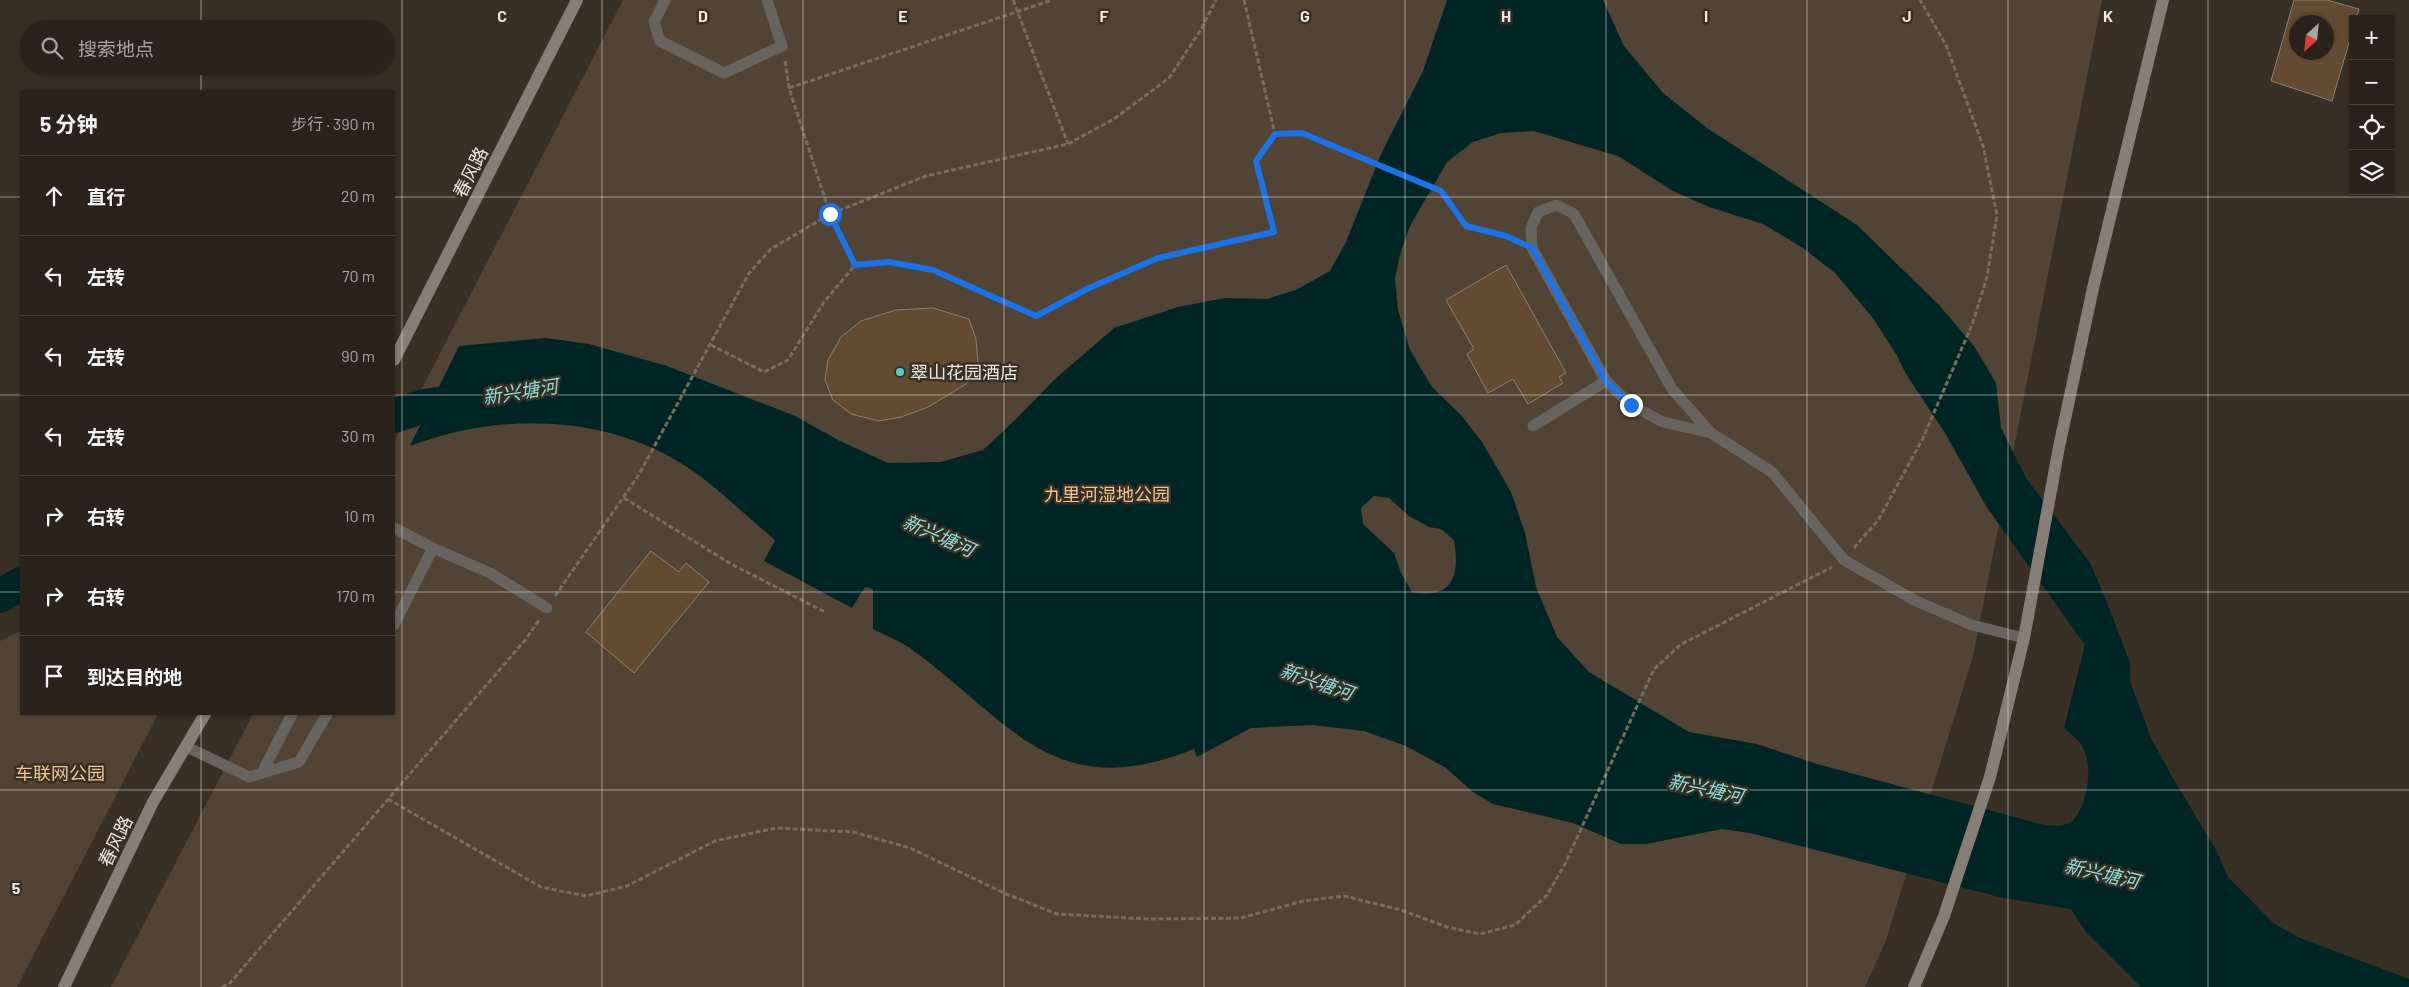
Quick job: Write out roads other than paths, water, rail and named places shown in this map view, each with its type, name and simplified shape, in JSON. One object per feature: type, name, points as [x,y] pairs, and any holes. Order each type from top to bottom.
[{"type":"street","name":"春风路","points":[[395,358],[577,0]]},
{"type":"street","points":[[1914,987],[1944,916],[1990,777],[2024,638],[2059,447],[2093,288],[2163,0]]},
{"type":"street","name":"春风路","points":[[64,987],[153,802],[204,715]]},
{"type":"lane","points":[[665,0],[654,22],[660,41],[724,74],[782,46],[767,0]]},
{"type":"lane","points":[[1711,433],[1664,422],[1631,405],[1606,381],[1532,248],[1531,228],[1538,212],[1557,205],[1574,214],[1672,390],[1711,433],[1772,472],[1844,560],[1924,605],[1972,625],[2024,638]]},
{"type":"lane","points":[[1533,426],[1606,381]]},
{"type":"lane","points":[[395,529],[433,548],[490,573],[547,608]]},
{"type":"lane","points":[[395,623],[433,548]]},
{"type":"lane","points":[[262,773],[291,715]]},
{"type":"lane","points":[[187,747],[249,777],[299,762],[325,715]]},
{"type":"water","points":[[1447,0],[1603,0],[1624,46],[1663,93],[1707,128],[1857,225],[1939,305],[1974,346],[1996,383],[2001,428],[2026,478],[2090,563],[2130,663],[2130,681],[2151,738],[2216,850],[2228,877],[2273,923],[2300,938],[2409,979],[2409,987],[2141,987],[2086,932],[2071,909],[2003,898],[1750,833],[1722,829],[1646,844],[1621,844],[1573,823],[1493,804],[1473,792],[1446,768],[1406,746],[1364,731],[1313,725],[1251,728],[1197,757],[1194,749],[1146,764],[1106,768],[1070,762],[1039,748],[1009,729],[914,651],[873,629],[873,589],[865,587],[852,608],[764,561],[775,540],[698,475],[655,449],[622,437],[587,428],[552,424],[515,424],[479,427],[444,435],[410,446],[459,346],[546,338],[589,344],[667,366],[795,416],[840,441],[888,463],[941,462],[983,450],[1054,380],[1114,328],[1178,307],[1225,298],[1267,299],[1296,290],[1330,271],[1346,242],[1381,154],[1423,71]],"holes":[[[1534,131],[1618,156],[1673,191],[1709,207],[1763,224],[1803,248],[1835,273],[1873,318],[1896,354],[1906,374],[1945,433],[1986,506],[2085,645],[2064,728],[2083,747],[2088,763],[2088,781],[2084,800],[2081,809],[2071,822],[2054,826],[2044,825],[1817,764],[1757,744],[1689,732],[1589,672],[1557,637],[1536,587],[1525,533],[1511,492],[1482,442],[1461,415],[1432,387],[1410,350],[1398,310],[1395,278],[1401,251],[1410,226],[1447,162],[1473,142],[1501,133]],[[1374,496],[1389,498],[1409,516],[1429,527],[1441,529],[1454,540],[1456,564],[1451,582],[1445,588],[1437,592],[1412,592],[1401,573],[1394,553],[1363,524],[1361,508]]]},
{"type":"waterway","name":"新兴塘河","points":[[395,416],[425,406],[476,398]]},
{"type":"waterway","name":"新兴塘河","points":[[0,596],[20,585]]},
{"type":"place","name":"翠山花园酒店","points":[[900,372]]},
{"type":"park label","name":"九里河湿地公园","points":[[1107,494]]},
{"type":"park label","name":"车联网公园","points":[[60,773]]}]
